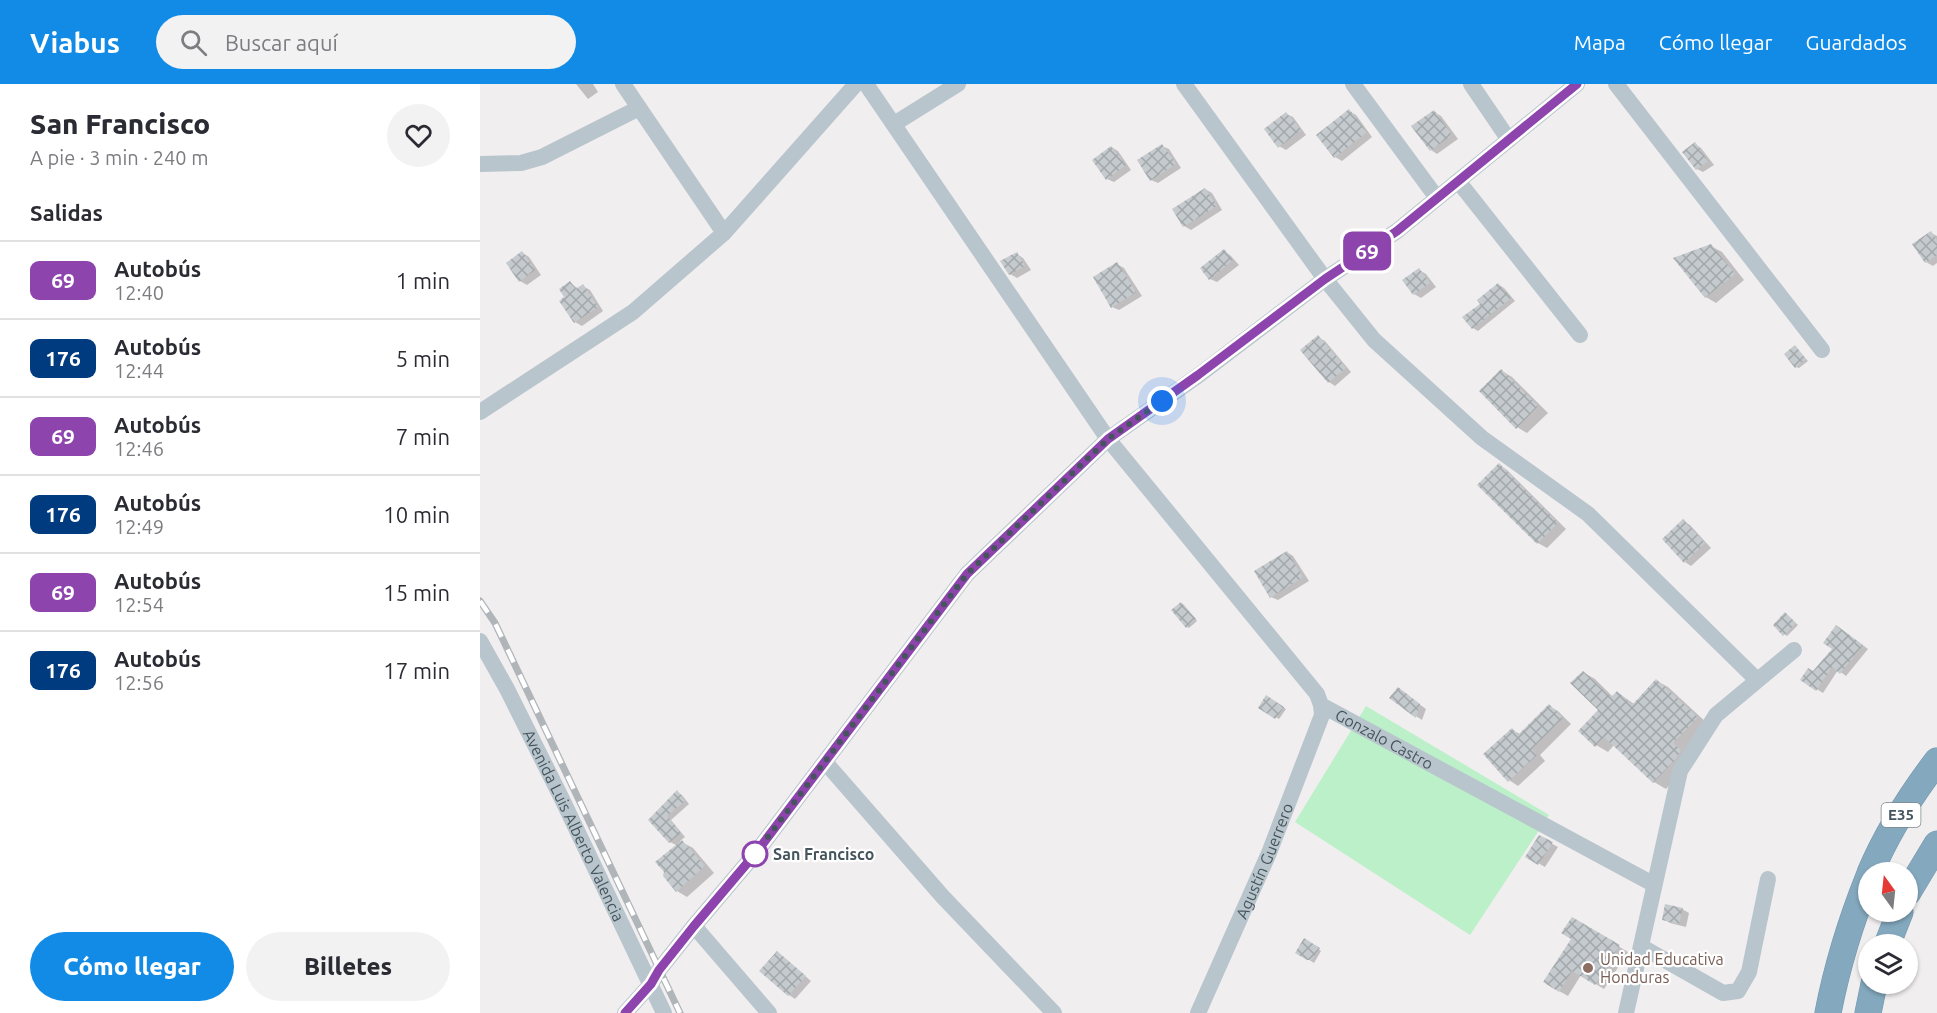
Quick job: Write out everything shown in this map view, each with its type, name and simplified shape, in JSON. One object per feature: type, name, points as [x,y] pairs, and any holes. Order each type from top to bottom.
[{"type":"highway","name":"E35","points":[[1875,862],[1916,788],[1937,761]]},
{"type":"highway","name":"E35","points":[[1918,875],[1937,844]]},
{"type":"highway","name":"E35","points":[[1827,1013],[1835,976],[1858,903]]},
{"type":"highway","points":[[1868,1013],[1872,994]]},
{"type":"street","points":[[623,84],[724,233]]},
{"type":"street","points":[[480,412],[633,312],[724,233],[856,84]]},
{"type":"street","name":"Gonzalo Castro","points":[[866,84],[1108,439],[1317,694],[1321,705],[1653,884]]},
{"type":"street","points":[[894,124],[958,84]]},
{"type":"street","points":[[1184,84],[1325,279],[1374,340],[1482,438],[1588,514],[1757,680]]},
{"type":"street","points":[[1353,84],[1437,198]]},
{"type":"street","points":[[1471,84],[1509,140]]},
{"type":"street","points":[[625,1013],[755,854],[967,574],[1108,439],[1208,368],[1325,279],[1397,231],[1577,84]]},
{"type":"street","points":[[1616,84],[1822,350]]},
{"type":"street","points":[[480,164],[521,164],[542,157],[639,108]]},
{"type":"street","points":[[1458,181],[1580,334]]},
{"type":"street","name":"Avenida Luis Alberto Valencia","points":[[482,650],[507,689],[664,1013]]},
{"type":"street","points":[[1626,1013],[1680,771],[1716,715],[1794,650]]},
{"type":"street","name":"Agustín Guerrero","points":[[1198,1013],[1269,853],[1322,716],[1321,705]]},
{"type":"street","points":[[825,762],[944,897],[1054,1013]]},
{"type":"street","points":[[1642,947],[1723,993],[1738,991],[1749,972],[1768,879]]},
{"type":"street","points":[[694,926],[769,1013]]},
{"type":"green space","points":[[1366,706],[1549,815],[1470,935],[1295,822]]},
{"type":"building","points":[[1349,109],[1367,132],[1334,158],[1316,135]]},
{"type":"building","points":[[1434,110],[1452,135],[1430,151],[1411,126]]},
{"type":"building","points":[[1286,112],[1301,130],[1278,148],[1264,129]]},
{"type":"building","points":[[1695,142],[1708,161],[1696,170],[1682,152]]},
{"type":"building","points":[[1162,144],[1176,164],[1150,181],[1137,160]]},
{"type":"building","points":[[1111,146],[1126,165],[1106,180],[1092,160]]},
{"type":"building","points":[[1205,188],[1217,206],[1183,227],[1172,209]]},
{"type":"building","points":[[1931,231],[1937,240],[1937,255],[1925,263],[1912,244]]},
{"type":"building","points":[[1711,244],[1735,274],[1705,298],[1673,258]]},
{"type":"building","points":[[1224,249],[1233,260],[1209,280],[1200,268]]},
{"type":"building","points":[[522,251],[535,270],[519,282],[506,263]]},
{"type":"building","points":[[1017,252],[1025,266],[1009,275],[1000,261]]},
{"type":"building","points":[[1117,262],[1136,292],[1111,308],[1093,277]]},
{"type":"building","points":[[1419,268],[1430,283],[1413,295],[1402,280]]},
{"type":"building","points":[[570,281],[576,289],[583,284],[598,307],[574,323],[559,301],[564,297],[559,289]]},
{"type":"building","points":[[1498,283],[1511,298],[1472,329],[1462,317],[1480,304],[1477,300]]},
{"type":"building","points":[[1318,335],[1346,368],[1328,383],[1300,350]]},
{"type":"building","points":[[1795,345],[1806,359],[1795,368],[1784,354]]},
{"type":"building","points":[[1501,369],[1538,406],[1516,429],[1479,391]]},
{"type":"building","points":[[1499,463],[1558,523],[1537,544],[1477,485]]},
{"type":"building","points":[[1683,519],[1705,543],[1684,563],[1662,539]]},
{"type":"building","points":[[1287,551],[1303,577],[1270,598],[1254,571]]},
{"type":"building","points":[[1181,602],[1196,619],[1186,628],[1171,610]]},
{"type":"building","points":[[1785,612],[1796,623],[1783,636],[1773,625]]},
{"type":"building","points":[[1836,625],[1863,645],[1840,674],[1832,667],[1816,691],[1800,680],[1808,668],[1813,671],[1832,649],[1823,643]]},
{"type":"building","points":[[1583,671],[1611,697],[1617,691],[1632,705],[1656,679],[1698,717],[1673,743],[1681,750],[1675,760],[1653,783],[1604,737],[1595,747],[1578,731],[1598,710],[1570,683]]},
{"type":"building","points":[[1398,687],[1420,704],[1416,718],[1389,698]]},
{"type":"building","points":[[1266,695],[1284,707],[1275,719],[1258,708]]},
{"type":"building","points":[[1549,704],[1563,718],[1532,749],[1537,755],[1508,782],[1483,754],[1512,728],[1518,735]]},
{"type":"building","points":[[677,790],[685,801],[667,816],[681,833],[669,843],[648,820]]},
{"type":"building","points":[[1539,835],[1553,842],[1538,865],[1525,857]]},
{"type":"building","points":[[682,840],[705,866],[676,892],[655,862]]},
{"type":"building","points":[[1665,904],[1683,908],[1679,924],[1662,920]]},
{"type":"building","points":[[1572,917],[1620,945],[1595,985],[1572,971],[1559,992],[1543,982],[1571,939],[1561,933]]},
{"type":"building","points":[[1304,938],[1320,948],[1312,960],[1307,960],[1295,953]]},
{"type":"building","points":[[777,951],[806,976],[788,996],[759,971]]},
{"type":"railway","points":[[480,601],[495,623],[680,1013]]},
{"type":"bus line","name":"69","points":[[625,1013],[755,854],[967,574],[1108,439],[1198,375],[1325,279],[1397,231],[1577,84]]},
{"type":"place","name":"San Francisco","points":[[755,854]]},
{"type":"place","name":"Unidad Educativa Honduras","points":[[1588,968]]},
{"type":"route","points":[[755,854],[967,574],[1108,439],[1162,401]]}]
